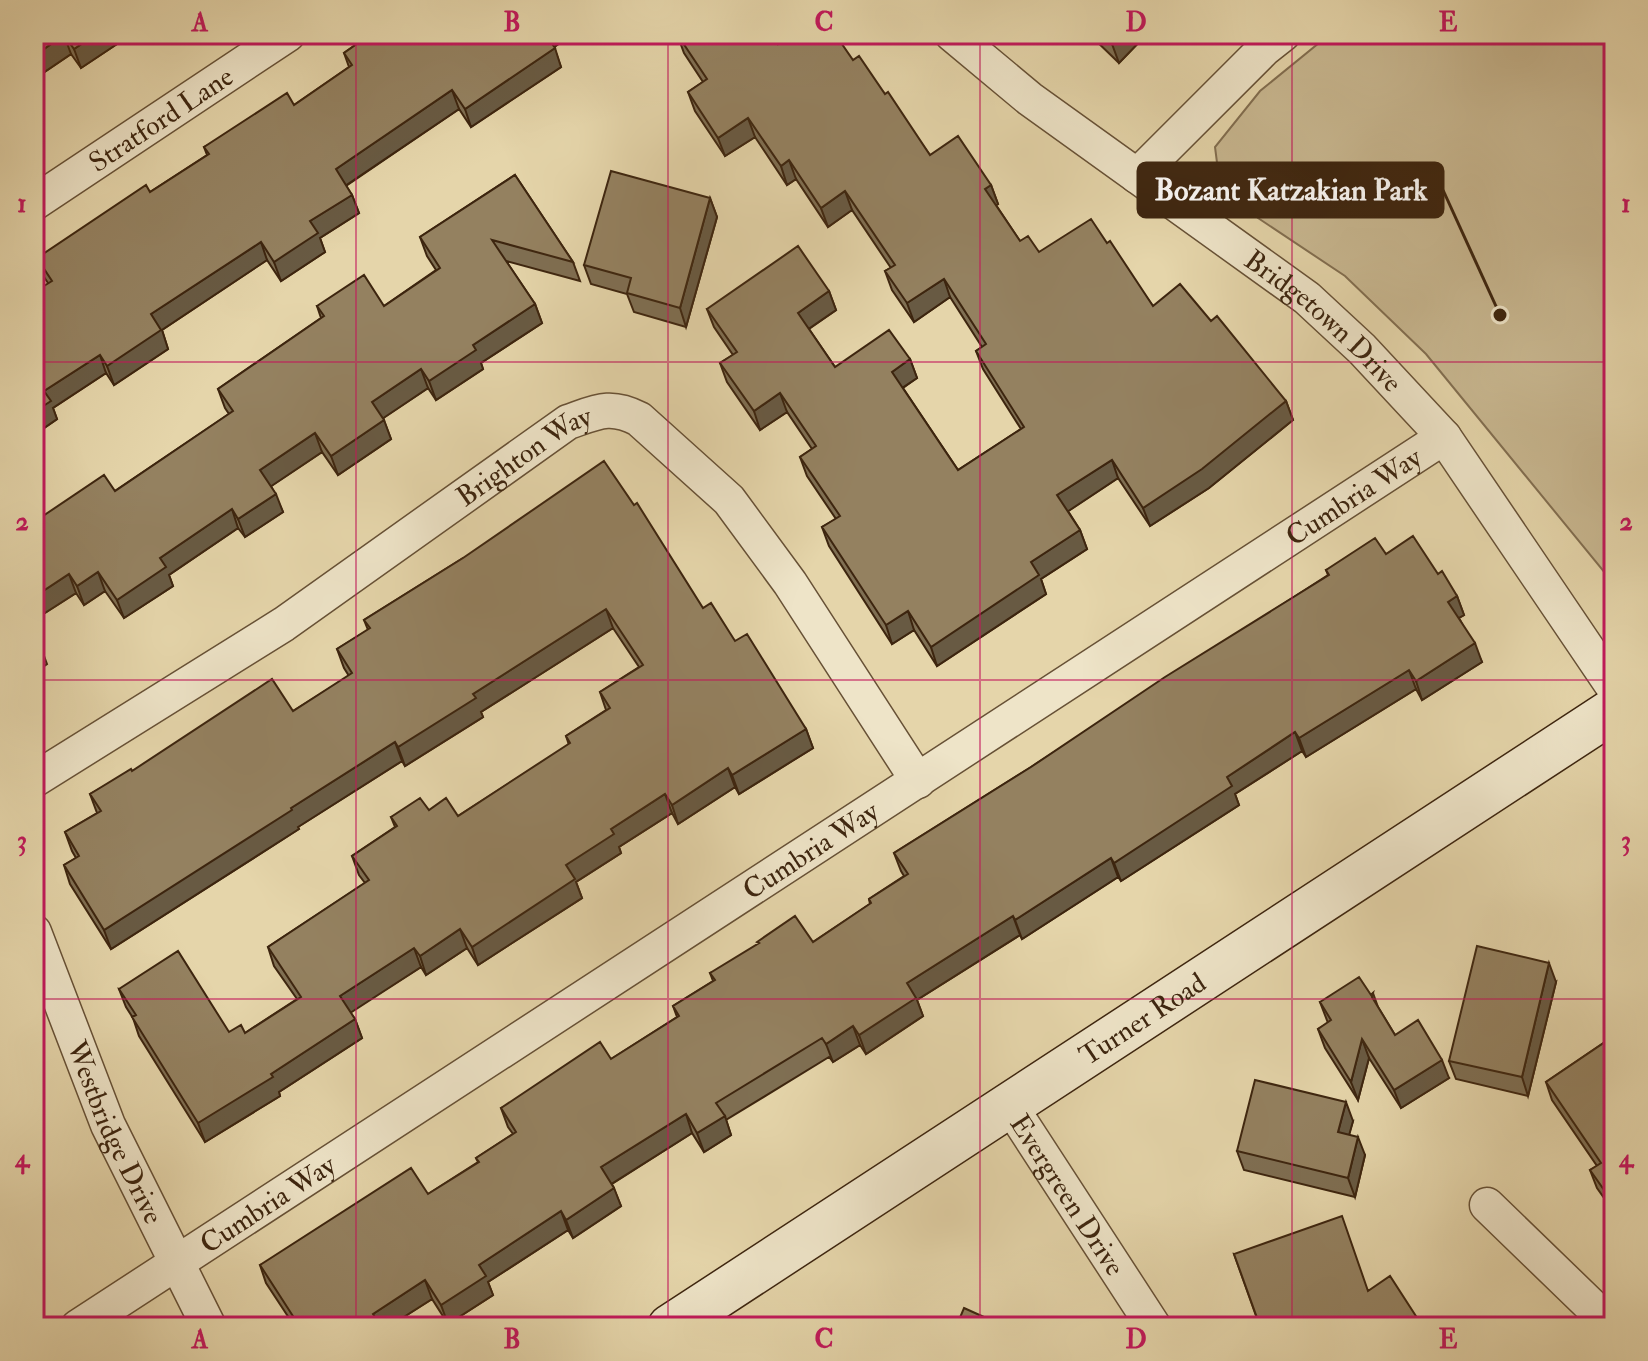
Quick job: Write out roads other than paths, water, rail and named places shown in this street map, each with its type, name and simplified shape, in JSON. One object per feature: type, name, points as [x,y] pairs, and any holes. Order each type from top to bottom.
[{"type":"main road","name":"Turner Road","points":[[670,1327],[1614,710]]},
{"type":"street","name":"Stratford Lane","points":[[34,203],[288,34]]},
{"type":"street","name":"Bridgetown Drive","points":[[952,34],[1030,99],[1307,298],[1362,349],[1444,437],[1614,688]]},
{"type":"street","points":[[1137,176],[1264,49],[1283,34]]},
{"type":"street","name":"Brighton Way","points":[[34,780],[284,624],[568,422],[603,409],[624,411],[639,419],[729,500],[790,583],[918,781]]},
{"type":"street","name":"Cumbria Way","points":[[78,1327],[1444,437]]},
{"type":"street","name":"Westbridge Drive","points":[[34,932],[108,1125],[209,1327]]},
{"type":"street","name":"Evergreen Drive","points":[[1009,1104],[1154,1327]]},
{"type":"street","points":[[1487,1205],[1613,1327]]},
{"type":"place","name":"Bozant Katzakian Park","points":[[1500,315]]}]
